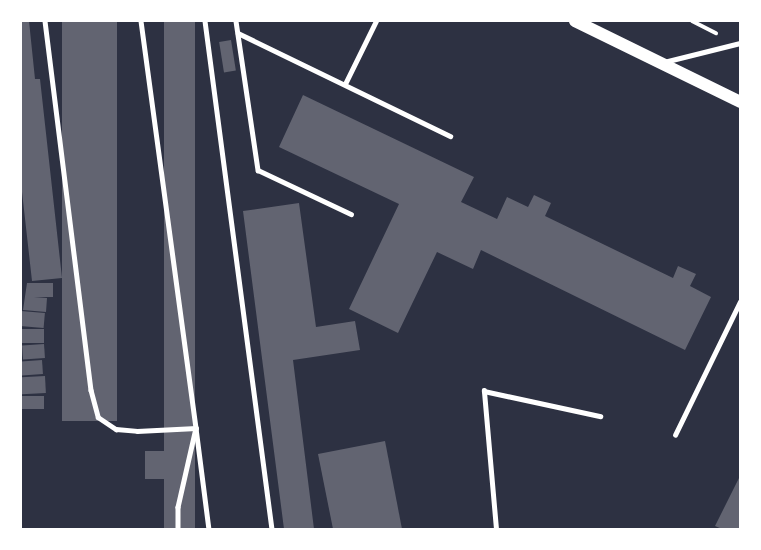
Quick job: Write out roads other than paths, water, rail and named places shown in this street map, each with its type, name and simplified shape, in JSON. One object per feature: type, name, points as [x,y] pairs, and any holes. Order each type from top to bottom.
[{"type":"main road","points":[[574,21],[740,102]]},
{"type":"lane","points":[[45,21],[91,390],[98,417],[116,429],[137,431],[196,428]]},
{"type":"lane","points":[[141,21],[209,529]]},
{"type":"lane","points":[[205,21],[272,529]]},
{"type":"lane","points":[[236,21],[258,170],[351,214]]},
{"type":"lane","points":[[345,84],[376,21]]},
{"type":"lane","points":[[238,33],[450,136]]},
{"type":"lane","points":[[661,63],[740,43]]},
{"type":"lane","points":[[675,435],[740,302]]},
{"type":"lane","points":[[496,529],[484,391],[600,416]]},
{"type":"lane","points":[[178,529],[178,507],[196,428]]}]
